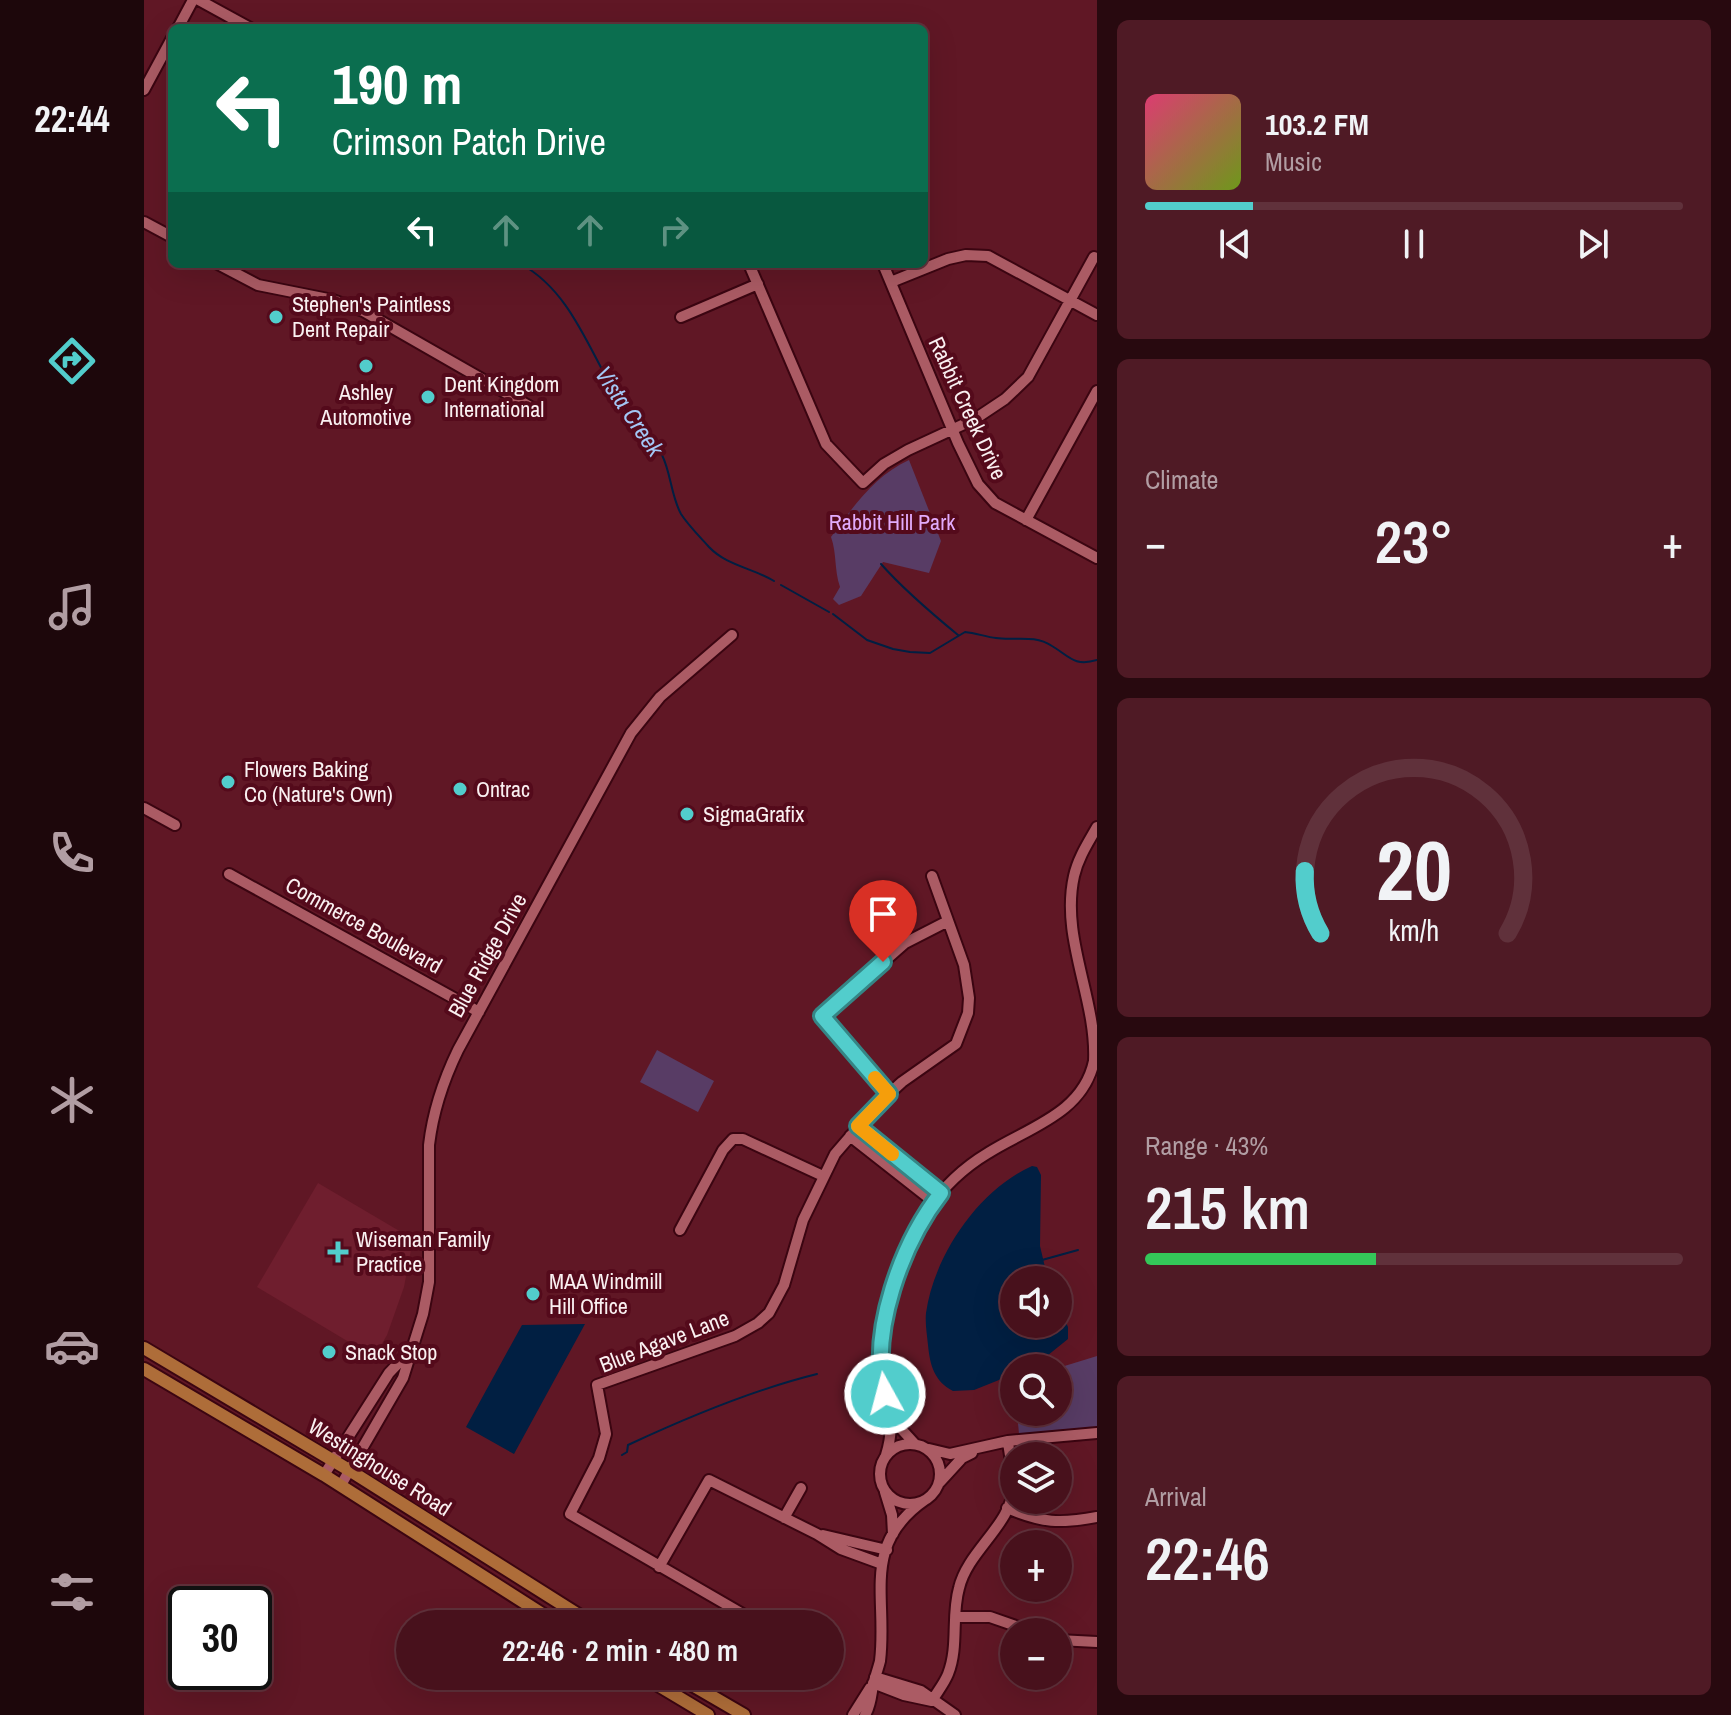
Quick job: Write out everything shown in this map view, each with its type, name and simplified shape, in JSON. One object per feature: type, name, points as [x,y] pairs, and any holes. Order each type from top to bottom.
[{"type":"main road","name":"Westinghouse Road","points":[[144,1348],[349,1470],[571,1610]]},
{"type":"main road","name":"Westinghouse Road","points":[[144,1369],[341,1485],[536,1610]]},
{"type":"main road","points":[[666,1690],[708,1715]]},
{"type":"main road","points":[[701,1690],[744,1715]]},
{"type":"street","points":[[180,24],[193,0]]},
{"type":"street","points":[[199,0],[243,24]]},
{"type":"street","points":[[144,90],[168,45]]},
{"type":"street","points":[[144,222],[168,235]]},
{"type":"street","points":[[928,267],[966,255],[988,256],[1097,315]]},
{"type":"street","points":[[751,268],[826,444],[863,483],[884,464],[953,431],[1005,399],[1028,377],[1094,257]]},
{"type":"street","points":[[226,268],[258,285],[333,300],[363,311],[536,410]]},
{"type":"street","name":"Rabbit Creek Drive","points":[[885,268],[953,431],[985,494],[995,503],[1097,558]]},
{"type":"street","points":[[891,282],[926,268]]},
{"type":"street","points":[[681,317],[758,284]]},
{"type":"street","points":[[1026,520],[1097,391]]},
{"type":"street","name":"Blue Ridge Drive","points":[[341,1485],[403,1378],[410,1350],[418,1335],[429,1282],[428,1170],[431,1124],[441,1085],[631,733],[660,697],[732,635]]},
{"type":"street","points":[[144,808],[175,825]]},
{"type":"street","points":[[893,1534],[892,1515],[879,1472],[891,1435],[890,1414],[880,1373],[887,1313],[903,1256],[937,1198],[968,1166],[1069,1106],[1087,1081],[1095,1053],[1093,986],[1071,897],[1080,858],[1097,827]]},
{"type":"street","name":"Commerce Boulevard","points":[[229,874],[479,1012]]},
{"type":"street","name":"Blue Agave Lane","points":[[735,1610],[570,1514],[599,1458],[606,1434],[597,1385],[735,1336],[758,1323],[778,1299],[803,1220],[835,1154],[889,1094],[956,1044],[962,1033],[969,998],[964,965],[932,876]]},
{"type":"street","points":[[889,1094],[822,1016],[905,943],[948,921]]},
{"type":"street","points":[[858,1126],[937,1198]]},
{"type":"street","points":[[850,1136],[937,1198]]},
{"type":"street","points":[[680,1230],[723,1150],[733,1139],[743,1139],[823,1176]]},
{"type":"street","name":"Blue Ridge Drive","points":[[324,1475],[389,1373],[410,1350]]},
{"type":"street","points":[[890,1414],[897,1427],[914,1443],[950,1454],[1008,1441],[1097,1433]]},
{"type":"street","points":[[886,1455],[898,1445],[914,1443]]},
{"type":"street","points":[[927,1448],[937,1460],[938,1483]]},
{"type":"street","points":[[865,1715],[871,1705],[879,1662],[878,1591],[882,1564],[893,1534],[907,1514],[925,1500],[962,1458],[978,1450]]},
{"type":"street","points":[[659,1567],[709,1480],[841,1549],[882,1564]]},
{"type":"street","points":[[784,1518],[801,1488]]},
{"type":"street","points":[[884,1490],[890,1497],[907,1504],[925,1500]]},
{"type":"street","points":[[932,1701],[947,1677],[951,1663],[955,1603],[964,1571],[1003,1514]]},
{"type":"street","points":[[1020,1514],[1052,1523],[1097,1517]]},
{"type":"street","points":[[817,1534],[887,1550]]},
{"type":"street","points":[[955,1617],[990,1617],[1000,1620]]},
{"type":"street","points":[[1072,1641],[1097,1642]]},
{"type":"street","points":[[874,1680],[921,1691],[955,1715]]},
{"type":"street","points":[[853,1715],[874,1680]]},
{"type":"shaded area","points":[[318,1183],[413,1239],[404,1287],[387,1335],[374,1357],[257,1287]]},
{"type":"green space","name":"Rabbit Hill Park","points":[[909,460],[941,541],[929,573],[883,562],[861,596],[839,605],[833,599],[840,587],[831,537],[875,483]]},
{"type":"green space","points":[[657,1050],[714,1081],[698,1112],[640,1082]]},
{"type":"green space","points":[[1097,1356],[1097,1427],[1019,1434],[1018,1426],[1072,1426],[1072,1364]]},
{"type":"water","points":[[1032,1166],[1037,1167],[1041,1175],[1040,1246],[1045,1266],[1000,1266],[1000,1338],[1068,1339],[1049,1354],[1000,1354],[1000,1380],[974,1390],[953,1391],[937,1377],[930,1359],[926,1317],[931,1291],[938,1269],[962,1227],[994,1191]]},
{"type":"water","points":[[585,1324],[514,1454],[466,1427],[522,1325]]},
{"type":"waterway","name":"Vista Creek","points":[[527,268],[540,277],[569,310],[624,407],[658,448],[678,507],[687,522],[716,553],[774,581]]},
{"type":"waterway","points":[[881,564],[958,635]]},
{"type":"waterway","name":"Vista Creek","points":[[781,585],[829,612]]},
{"type":"waterway","name":"Vista Creek","points":[[833,614],[867,640],[910,652],[930,653],[965,632],[996,638],[1038,640],[1077,661],[1097,660]]},
{"type":"waterway","points":[[1042,1260],[1078,1250]]},
{"type":"waterway","points":[[622,1455],[627,1452],[628,1445],[697,1414],[817,1374]]},
{"type":"slow traffic","points":[[875,1078],[889,1094],[858,1126],[892,1154]]},
{"type":"place","name":"Stephen's Paintless Dent Repair","points":[[276,317]]},
{"type":"place","name":"Ashley Automotive","points":[[366,366]]},
{"type":"place","name":"Dent Kingdom International","points":[[428,397]]},
{"type":"place","name":"Flowers Baking Co (Nature's Own)","points":[[228,782]]},
{"type":"place","name":"Ontrac","points":[[460,789]]},
{"type":"place","name":"SigmaGrafix","points":[[687,814]]},
{"type":"place","name":"Wiseman Family Practice","points":[[338,1252]]},
{"type":"place","name":"MAA Windmill Hill Office","points":[[533,1294]]},
{"type":"place","name":"Snack Stop","points":[[329,1352]]},
{"type":"route","points":[[883,962],[822,1016],[889,1094],[858,1126],[941,1193],[916,1229],[903,1256],[887,1313],[880,1373],[885,1394]]}]
